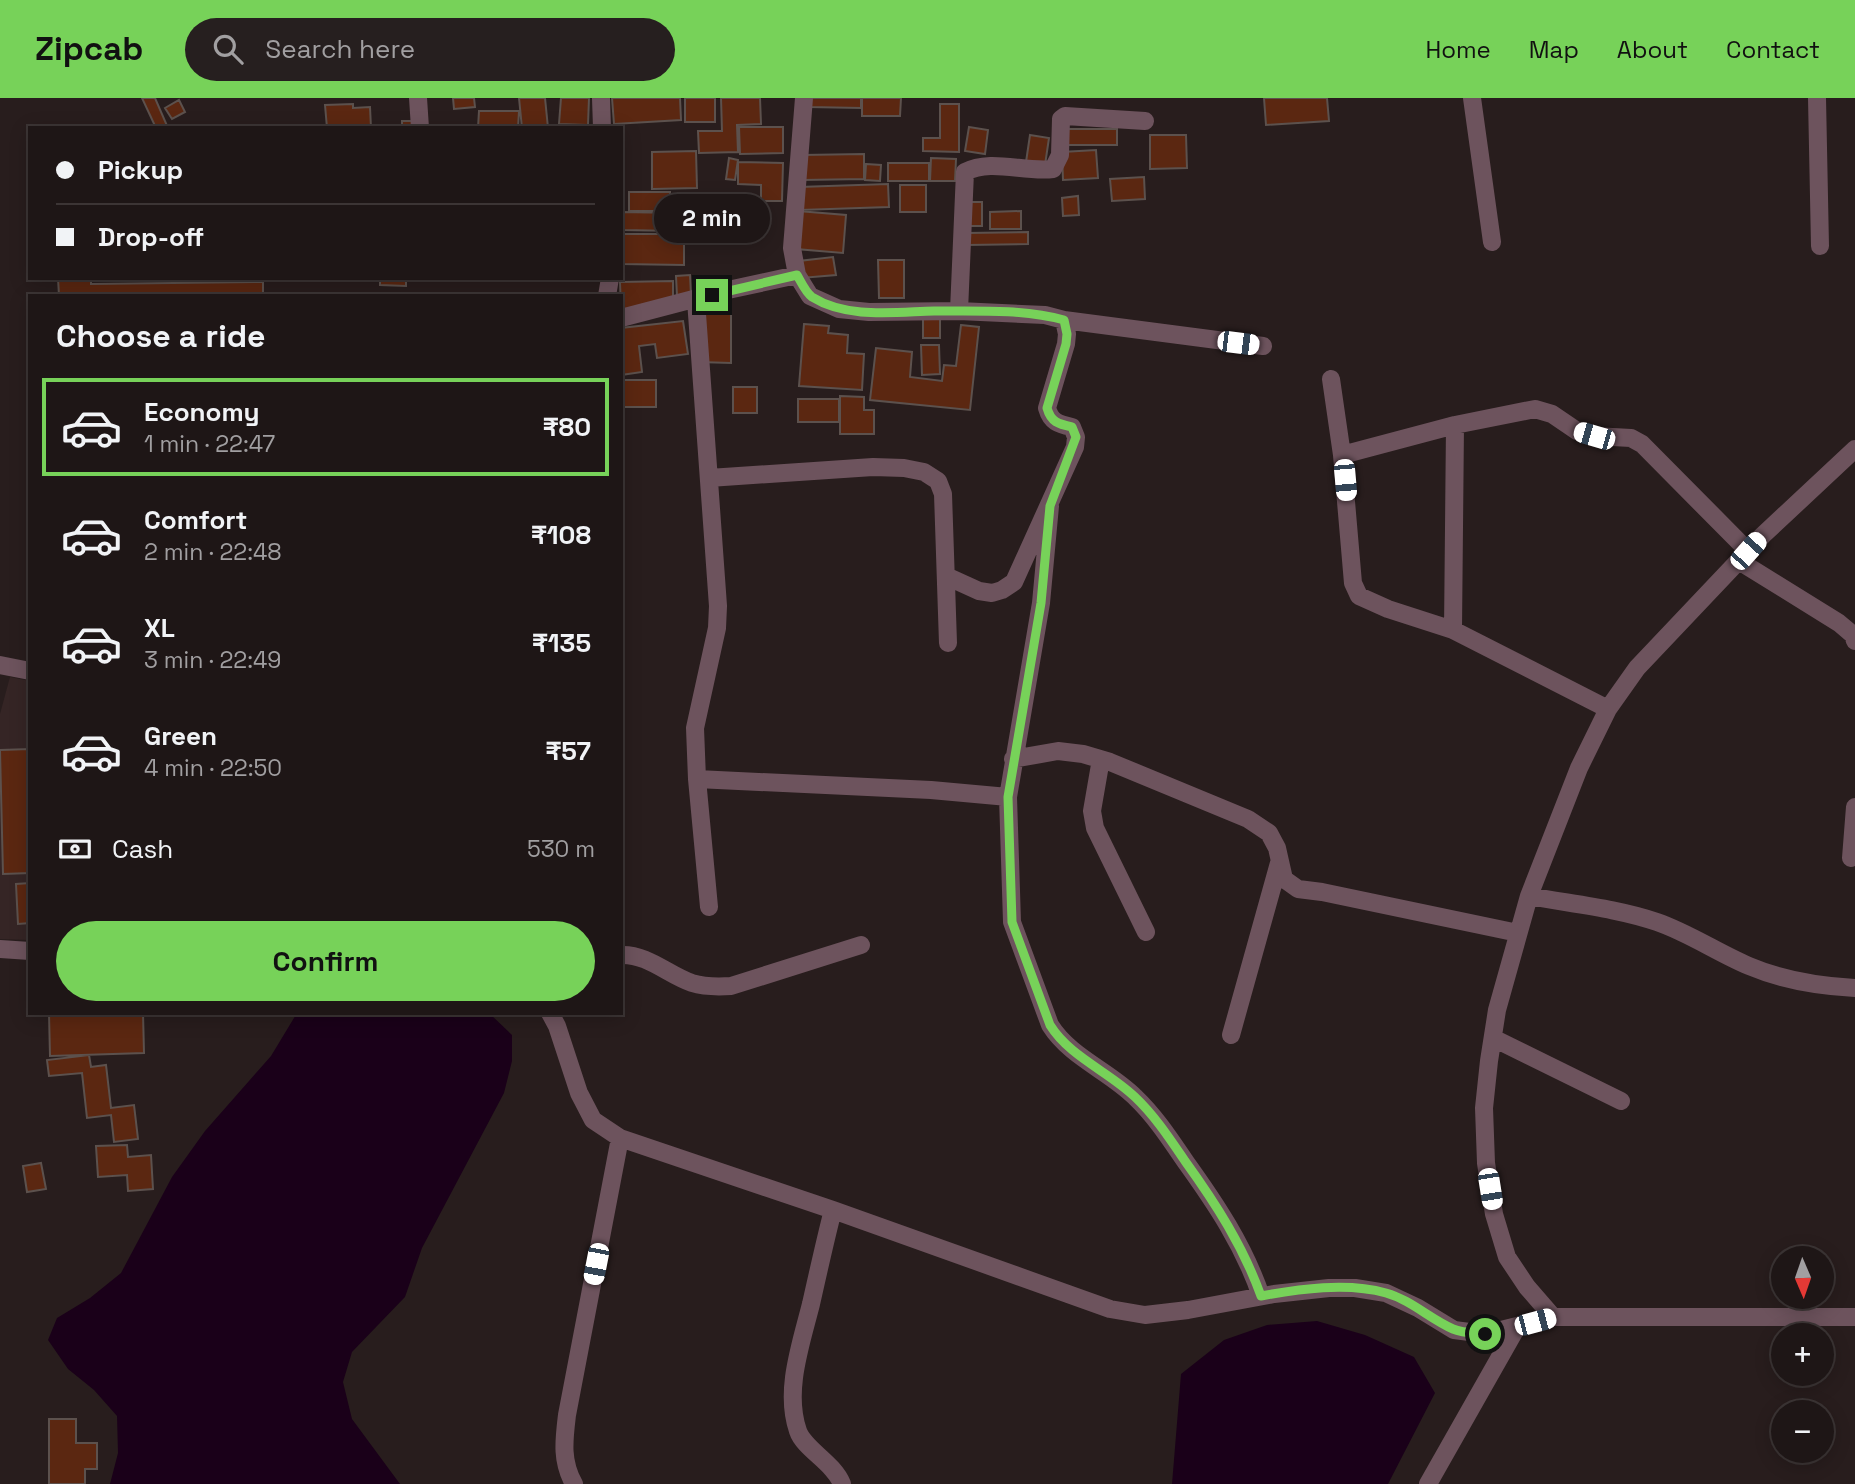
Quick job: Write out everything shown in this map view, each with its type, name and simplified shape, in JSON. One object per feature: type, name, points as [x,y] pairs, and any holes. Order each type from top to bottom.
[{"type":"street","points":[[418,98],[420,126]]},
{"type":"street","points":[[601,98],[603,126]]},
{"type":"street","points":[[804,98],[792,248],[797,275],[810,296],[839,309],[869,312],[959,311],[1045,315],[1064,320],[1263,346]]},
{"type":"street","points":[[1472,98],[1492,242]]},
{"type":"street","points":[[1817,98],[1820,246]]},
{"type":"street","points":[[959,311],[965,172],[987,166],[1053,169],[1060,155],[1060,119],[1065,116],[1145,121]]},
{"type":"street","points":[[623,318],[797,275]]},
{"type":"street","points":[[696,300],[718,606],[717,628],[695,728],[709,907]]},
{"type":"street","points":[[946,576],[979,591],[992,593],[1014,582],[1050,506],[1076,437],[1072,427],[1057,424],[1050,418],[1047,408],[1066,344],[1064,320]]},
{"type":"street","points":[[1331,379],[1342,455],[1353,583],[1359,596],[1453,631],[1608,709]]},
{"type":"street","points":[[1342,455],[1455,425],[1535,409],[1552,414],[1577,431],[1594,436],[1631,438],[1642,444],[1744,556],[1839,623],[1854,637]]},
{"type":"street","points":[[1453,631],[1455,425]]},
{"type":"street","points":[[1553,1317],[1527,1287],[1507,1257],[1494,1214],[1486,1164],[1484,1108],[1497,1010],[1529,896],[1579,768],[1608,709],[1637,668],[1744,556],[1855,449]]},
{"type":"street","points":[[709,478],[904,467],[924,472],[938,481],[943,494],[948,643]]},
{"type":"street","points":[[1050,506],[1041,603],[1008,797],[1012,922],[1050,1025],[1059,1039],[1118,1081],[1158,1122],[1219,1209],[1248,1262],[1261,1296]]},
{"type":"street","points":[[0,665],[28,671]]},
{"type":"street","points":[[1013,758],[1058,751],[1101,759],[1248,820],[1269,833],[1278,848],[1284,878],[1298,889],[1518,933]]},
{"type":"street","points":[[1101,759],[1091,811],[1095,828],[1146,932]]},
{"type":"street","points":[[697,779],[931,790],[1008,797]]},
{"type":"street","points":[[1851,858],[1855,807]]},
{"type":"street","points":[[1231,1035],[1280,860]]},
{"type":"street","points":[[1529,896],[1624,913],[1656,922],[1749,966],[1786,979],[1855,988]]},
{"type":"street","points":[[623,955],[639,957],[691,982],[714,987],[731,986],[862,945]]},
{"type":"street","points":[[0,949],[28,951]]},
{"type":"street","points":[[551,1015],[579,1093],[593,1120],[620,1138],[833,1210],[1110,1309],[1145,1315],[1329,1288],[1386,1293],[1418,1308],[1454,1330],[1485,1334],[1553,1317],[1855,1317]]},
{"type":"street","points":[[1493,1038],[1621,1101]]},
{"type":"street","points":[[574,1484],[568,1473],[563,1449],[567,1415],[620,1138]]},
{"type":"street","points":[[833,1210],[798,1359],[793,1410],[799,1435],[838,1473],[842,1484]]},
{"type":"street","points":[[1428,1484],[1517,1327]]},
{"type":"shaded area","points":[[10,677],[28,681],[28,940],[0,939],[0,714]]},
{"type":"shaded area","points":[[296,1015],[491,1015],[512,1035],[512,1061],[504,1093],[422,1248],[405,1297],[352,1352],[343,1382],[352,1419],[400,1484],[110,1484],[118,1453],[117,1416],[94,1390],[68,1369],[48,1340],[57,1318],[90,1298],[121,1273],[172,1177],[205,1131],[271,1056]]},
{"type":"shaded area","points":[[1317,1321],[1365,1335],[1414,1357],[1435,1393],[1388,1484],[1172,1484],[1181,1374],[1224,1340],[1267,1325]]},
{"type":"building","points":[[142,98],[155,98],[167,126],[155,126]]},
{"type":"building","points":[[453,98],[474,98],[475,107],[454,109]]},
{"type":"building","points":[[519,98],[545,98],[548,126],[522,126]]},
{"type":"building","points":[[561,98],[589,98],[588,125],[559,124]]},
{"type":"building","points":[[612,98],[680,98],[681,120],[614,124]]},
{"type":"building","points":[[685,98],[715,98],[715,122],[685,122]]},
{"type":"building","points":[[721,98],[760,98],[761,124],[737,125],[738,152],[699,153],[698,131],[722,131]]},
{"type":"building","points":[[809,98],[861,98],[861,108],[809,107]]},
{"type":"building","points":[[862,98],[901,98],[900,116],[862,116]]},
{"type":"building","points":[[1264,98],[1327,98],[1329,121],[1266,125]]},
{"type":"building","points":[[179,100],[185,112],[172,119],[165,108]]},
{"type":"building","points":[[353,104],[353,108],[370,107],[371,126],[327,126],[325,105]]},
{"type":"building","points":[[940,104],[959,104],[959,152],[923,151],[923,138],[940,138]]},
{"type":"building","points":[[479,111],[519,111],[518,126],[478,126]]},
{"type":"building","points":[[402,121],[414,121],[414,126],[402,126]]},
{"type":"building","points":[[739,127],[783,127],[783,153],[740,154]]},
{"type":"building","points":[[969,127],[988,130],[985,154],[965,151]]},
{"type":"building","points":[[1056,129],[1117,129],[1117,145],[1057,145]]},
{"type":"building","points":[[1030,135],[1049,138],[1045,165],[1026,162]]},
{"type":"building","points":[[1150,135],[1186,135],[1187,168],[1150,169]]},
{"type":"building","points":[[1096,150],[1098,178],[1063,180],[1062,152]]},
{"type":"building","points":[[696,151],[697,188],[652,189],[652,152]]},
{"type":"building","points":[[864,154],[864,179],[802,180],[802,155]]},
{"type":"building","points":[[729,158],[738,160],[735,180],[726,179]]},
{"type":"building","points":[[931,158],[956,159],[955,181],[930,181]]},
{"type":"building","points":[[738,162],[783,163],[782,201],[761,201],[761,185],[738,184]]},
{"type":"building","points":[[888,163],[929,163],[929,181],[888,181]]},
{"type":"building","points":[[866,164],[881,165],[880,181],[865,180]]},
{"type":"building","points":[[1144,177],[1145,199],[1112,201],[1110,179]]},
{"type":"building","points":[[888,184],[889,207],[800,210],[799,187]]},
{"type":"building","points":[[900,185],[926,185],[926,212],[900,212]]},
{"type":"building","points":[[629,192],[670,192],[670,211],[629,211]]},
{"type":"building","points":[[678,193],[705,193],[705,230],[678,230]]},
{"type":"building","points":[[1078,196],[1079,215],[1063,216],[1062,198]]},
{"type":"building","points":[[960,202],[982,202],[982,226],[960,226]]},
{"type":"building","points":[[798,211],[846,215],[843,253],[796,249]]},
{"type":"building","points":[[1021,211],[1021,229],[990,229],[990,212]]},
{"type":"building","points":[[623,212],[677,213],[677,231],[623,230]]},
{"type":"building","points":[[1028,232],[1028,244],[967,245],[967,233]]},
{"type":"building","points":[[623,234],[684,234],[684,265],[623,264]]},
{"type":"building","points":[[833,257],[836,275],[801,278],[799,261]]},
{"type":"building","points":[[878,260],[904,260],[904,298],[879,298]]},
{"type":"building","points":[[690,275],[691,295],[677,296],[676,276]]},
{"type":"building","points":[[58,280],[91,280],[91,284],[263,282],[263,294],[59,294]]},
{"type":"building","points":[[380,280],[406,280],[406,286],[380,285]]},
{"type":"building","points":[[673,281],[673,310],[623,310],[620,282]]},
{"type":"building","points":[[699,309],[731,309],[731,363],[699,362]]},
{"type":"building","points":[[923,318],[940,318],[940,338],[923,338]]},
{"type":"building","points":[[683,321],[688,354],[657,358],[655,344],[639,346],[642,372],[623,375],[623,328]]},
{"type":"building","points":[[804,324],[829,326],[828,333],[848,335],[847,353],[864,354],[862,390],[799,386]]},
{"type":"building","points":[[961,325],[979,327],[970,410],[870,400],[876,348],[912,352],[910,377],[942,381],[944,365],[956,366]]},
{"type":"building","points":[[921,345],[939,345],[940,374],[922,375]]},
{"type":"building","points":[[623,380],[656,380],[656,407],[623,407]]},
{"type":"building","points":[[733,387],[757,387],[757,413],[733,413]]},
{"type":"building","points":[[840,396],[864,397],[864,410],[874,410],[874,434],[840,434]]},
{"type":"building","points":[[798,399],[839,399],[839,422],[798,422]]},
{"type":"building","points":[[28,749],[28,873],[3,874],[0,750]]},
{"type":"building","points":[[28,883],[28,923],[18,924],[16,884]]},
{"type":"building","points":[[49,1015],[143,1015],[144,1053],[50,1056]]},
{"type":"building","points":[[89,1055],[91,1067],[106,1065],[111,1108],[134,1105],[138,1139],[114,1142],[111,1115],[87,1118],[82,1073],[49,1076],[47,1060]]},
{"type":"building","points":[[127,1145],[128,1157],[151,1155],[153,1189],[128,1191],[127,1175],[98,1177],[96,1146]]},
{"type":"building","points":[[41,1163],[46,1189],[27,1192],[23,1166]]},
{"type":"building","points":[[49,1419],[76,1419],[76,1443],[97,1443],[97,1469],[85,1469],[85,1484],[49,1484]]},
{"type":"route","points":[[712,295],[797,275],[810,296],[839,309],[869,312],[959,311],[1045,315],[1064,320],[1066,344],[1047,408],[1050,418],[1057,424],[1072,427],[1076,437],[1050,506],[1041,603],[1008,797],[1012,922],[1050,1025],[1059,1039],[1118,1081],[1158,1122],[1219,1209],[1238,1242],[1261,1296],[1329,1288],[1386,1293],[1418,1308],[1454,1330],[1485,1334]]}]
